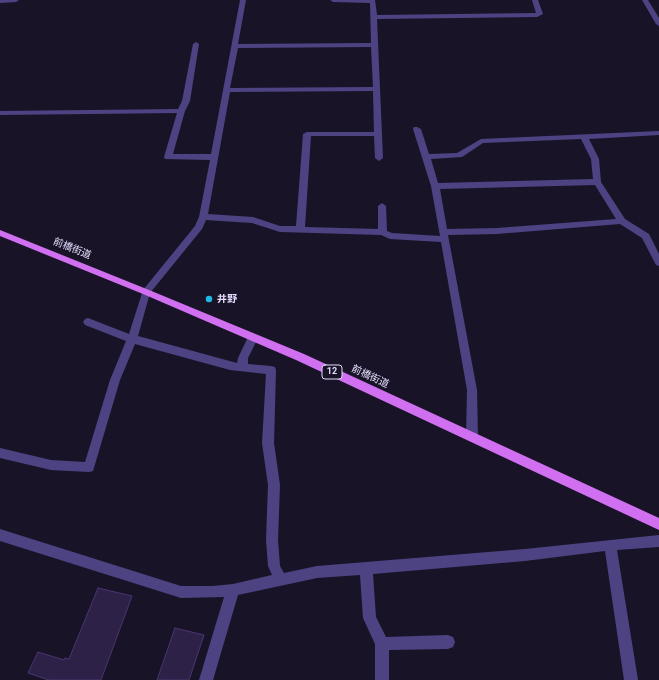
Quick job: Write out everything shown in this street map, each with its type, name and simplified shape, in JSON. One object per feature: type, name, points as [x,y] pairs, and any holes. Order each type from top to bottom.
[{"type":"main road","name":"前橋街道","points":[[0,233],[146,292],[300,357],[659,524]]},
{"type":"street","points":[[0,1],[16,0]]},
{"type":"street","points":[[0,453],[51,465],[90,467],[115,380],[132,339],[146,292],[199,227],[203,217],[243,0]]},
{"type":"street","points":[[333,0],[372,1],[374,17],[379,158]]},
{"type":"street","points":[[374,17],[537,16],[540,14],[535,0]]},
{"type":"street","points":[[645,0],[659,24]]},
{"type":"street","points":[[196,44],[186,100],[181,111],[168,157],[213,157]]},
{"type":"street","points":[[235,46],[374,45]]},
{"type":"street","points":[[226,90],[376,89]]},
{"type":"street","points":[[0,112],[181,111]]},
{"type":"street","points":[[416,129],[434,186],[472,390],[472,437]]},
{"type":"street","points":[[426,157],[459,155],[481,141],[659,133]]},
{"type":"street","points":[[300,230],[307,134],[378,134]]},
{"type":"street","points":[[584,136],[595,159],[597,182],[622,221],[646,236],[659,263]]},
{"type":"street","points":[[434,186],[597,182]]},
{"type":"street","points":[[382,206],[383,232]]},
{"type":"street","points":[[203,217],[253,220],[280,229],[383,232],[390,236],[443,235],[563,224],[622,221]]},
{"type":"street","points":[[88,322],[122,336],[230,366],[271,370],[268,443],[274,485],[272,540],[274,566],[280,579]]},
{"type":"street","points":[[242,367],[243,358],[253,338]]},
{"type":"street","points":[[0,535],[181,592],[213,592],[233,590],[317,572],[366,570],[659,541]]},
{"type":"street","points":[[610,545],[631,680]]},
{"type":"street","points":[[366,570],[370,618],[382,644],[382,680]]},
{"type":"street","points":[[206,680],[233,590]]},
{"type":"street","points":[[382,644],[448,642]]},
{"type":"building","points":[[98,588],[132,596],[101,680],[49,680],[28,673],[38,652],[64,660],[65,658],[69,659]]},
{"type":"building","points":[[175,628],[204,635],[189,680],[157,680]]},
{"type":"place","name":"井野","points":[[209,299]]}]
